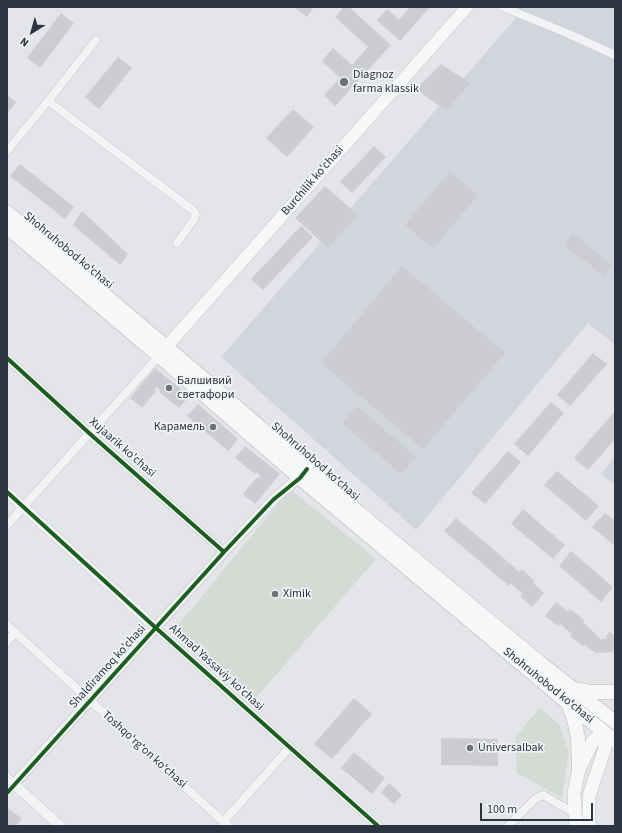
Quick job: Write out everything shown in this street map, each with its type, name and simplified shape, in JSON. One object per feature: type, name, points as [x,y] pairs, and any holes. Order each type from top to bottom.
[{"type":"highway","name":"Shohruhobod koʻchasi","points":[[7,212],[163,352],[568,703],[610,737]]},
{"type":"highway","name":"Shohruhobod koʻchasi","points":[[7,227],[163,352]]},
{"type":"highway","name":"Shohruhobod koʻchasi","points":[[304,474],[614,721]]},
{"type":"highway","points":[[572,689],[592,692],[615,692]]},
{"type":"highway","points":[[568,703],[574,719],[578,738],[579,769]]},
{"type":"highway","points":[[610,737],[614,721]]},
{"type":"main road","name":"Burchilik ko'chasi","points":[[163,352],[467,7]]},
{"type":"main road","points":[[576,826],[574,813],[574,792],[579,769],[593,741],[610,737]]},
{"type":"main road","points":[[589,826],[589,796],[610,737]]},
{"type":"street","points":[[503,7],[615,55]]},
{"type":"street","points":[[7,151],[96,40]]},
{"type":"street","points":[[48,101],[194,211],[196,215],[194,219],[177,243]]},
{"type":"street","points":[[7,525],[163,352]]},
{"type":"street","name":"Xujaarik ko'chasi","points":[[7,358],[89,433],[224,552]]},
{"type":"street","name":"Shaldiramoq ko'chasi","points":[[7,793],[11,781],[90,701],[224,552],[273,500],[304,474]]},
{"type":"street","name":"Ahmad Yassaviy ko'chasi","points":[[7,492],[156,628],[378,826]]},
{"type":"street","name":"Toshqoʻrgʻon koʻchasi","points":[[7,625],[225,824]]},
{"type":"street","points":[[7,642],[15,632]]},
{"type":"street","points":[[225,824],[290,747]]},
{"type":"street","points":[[11,781],[60,826]]},
{"type":"street","points":[[508,826],[535,799],[543,795],[574,813]]},
{"type":"shaded area","points":[[521,7],[615,7],[615,345],[588,323],[416,530],[221,357],[515,19]]},
{"type":"shaded area","points":[[615,457],[615,485],[601,474]]},
{"type":"shaded area","name":"Ximik","points":[[290,489],[376,559],[255,699],[175,629]]},
{"type":"shaded area","points":[[540,708],[559,724],[569,752],[562,798],[517,773],[515,737]]},
{"type":"building","points":[[294,7],[314,7],[307,17]]},
{"type":"building","points":[[344,7],[349,7],[391,45],[335,106],[324,95],[340,78],[322,61],[333,48],[352,65],[368,47],[335,17]]},
{"type":"building","points":[[410,7],[430,7],[400,41],[377,20],[387,9],[399,20]]},
{"type":"building","points":[[61,13],[74,23],[40,68],[27,58]]},
{"type":"building","points":[[118,57],[132,68],[99,109],[85,97]]},
{"type":"building","points":[[441,64],[470,83],[446,111],[416,89]]},
{"type":"building","points":[[7,95],[16,102],[7,114]]},
{"type":"building","points":[[293,109],[314,127],[287,157],[266,138]]},
{"type":"building","points":[[374,146],[386,157],[352,193],[340,182]]},
{"type":"building","points":[[20,164],[74,207],[65,219],[10,176]]},
{"type":"building","points":[[450,171],[478,195],[433,249],[405,225]]},
{"type":"building","points":[[325,186],[358,215],[328,248],[295,218]]},
{"type":"building","points":[[82,211],[128,254],[120,265],[73,225]]},
{"type":"building","points":[[301,226],[313,237],[263,290],[251,279]]},
{"type":"building","points":[[573,234],[612,265],[604,276],[564,245]]},
{"type":"building","points":[[402,266],[505,353],[423,449],[321,363]]},
{"type":"building","points":[[593,353],[607,364],[570,406],[557,395]]},
{"type":"building","name":"Балшивий светафори","points":[[155,368],[189,396],[179,408],[159,392],[161,390],[156,387],[154,390],[156,391],[142,408],[130,398]]},
{"type":"building","points":[[551,402],[564,413],[528,456],[514,444]]},
{"type":"building","name":"Карамель","points":[[198,404],[238,439],[228,451],[187,416]]},
{"type":"building","points":[[357,406],[416,457],[401,474],[342,423]]},
{"type":"building","points":[[615,411],[615,439],[588,470],[574,458]]},
{"type":"building","points":[[245,446],[280,474],[255,504],[243,494],[257,477],[258,479],[261,476],[256,472],[255,474],[235,458]]},
{"type":"building","points":[[508,451],[521,462],[485,504],[471,493]]},
{"type":"building","points":[[557,471],[599,506],[586,521],[544,485]]},
{"type":"building","points":[[523,509],[565,545],[553,559],[511,524]]},
{"type":"building","points":[[605,513],[615,521],[615,546],[592,527]]},
{"type":"building","points":[[456,518],[507,561],[502,569],[508,562],[519,572],[522,569],[535,581],[533,583],[544,593],[532,607],[520,596],[523,594],[510,583],[509,586],[444,531]]},
{"type":"building","points":[[571,551],[613,587],[601,602],[559,566]]},
{"type":"building","points":[[556,602],[568,612],[570,609],[584,620],[583,622],[601,639],[608,638],[606,637],[609,632],[615,636],[615,648],[612,652],[596,653],[584,644],[583,646],[570,636],[572,634],[560,624],[558,626],[545,616]]},
{"type":"building","points":[[354,698],[372,714],[332,759],[314,744]]},
{"type":"building","name":"Universalbak","points":[[441,738],[498,739],[498,766],[441,765]]},
{"type":"building","points":[[354,752],[385,778],[372,794],[341,768]]},
{"type":"building","points":[[389,783],[402,795],[394,804],[381,793]]},
{"type":"building","points":[[8,808],[22,819],[16,826],[7,826]]},
{"type":"cycle path","points":[[7,358],[89,433],[224,552]]},
{"type":"cycle path","points":[[7,793],[224,552],[273,500],[300,478],[307,469]]},
{"type":"cycle path","points":[[7,492],[156,628],[378,826]]},
{"type":"place","name":"Diagnoz farma klassik","points":[[344,82]]},
{"type":"place","name":"Балшивий светафори","points":[[169,388]]},
{"type":"place","name":"Карамель","points":[[213,427]]},
{"type":"place","name":"Ximik","points":[[275,594]]},
{"type":"place","name":"Universalbak","points":[[470,748]]}]
